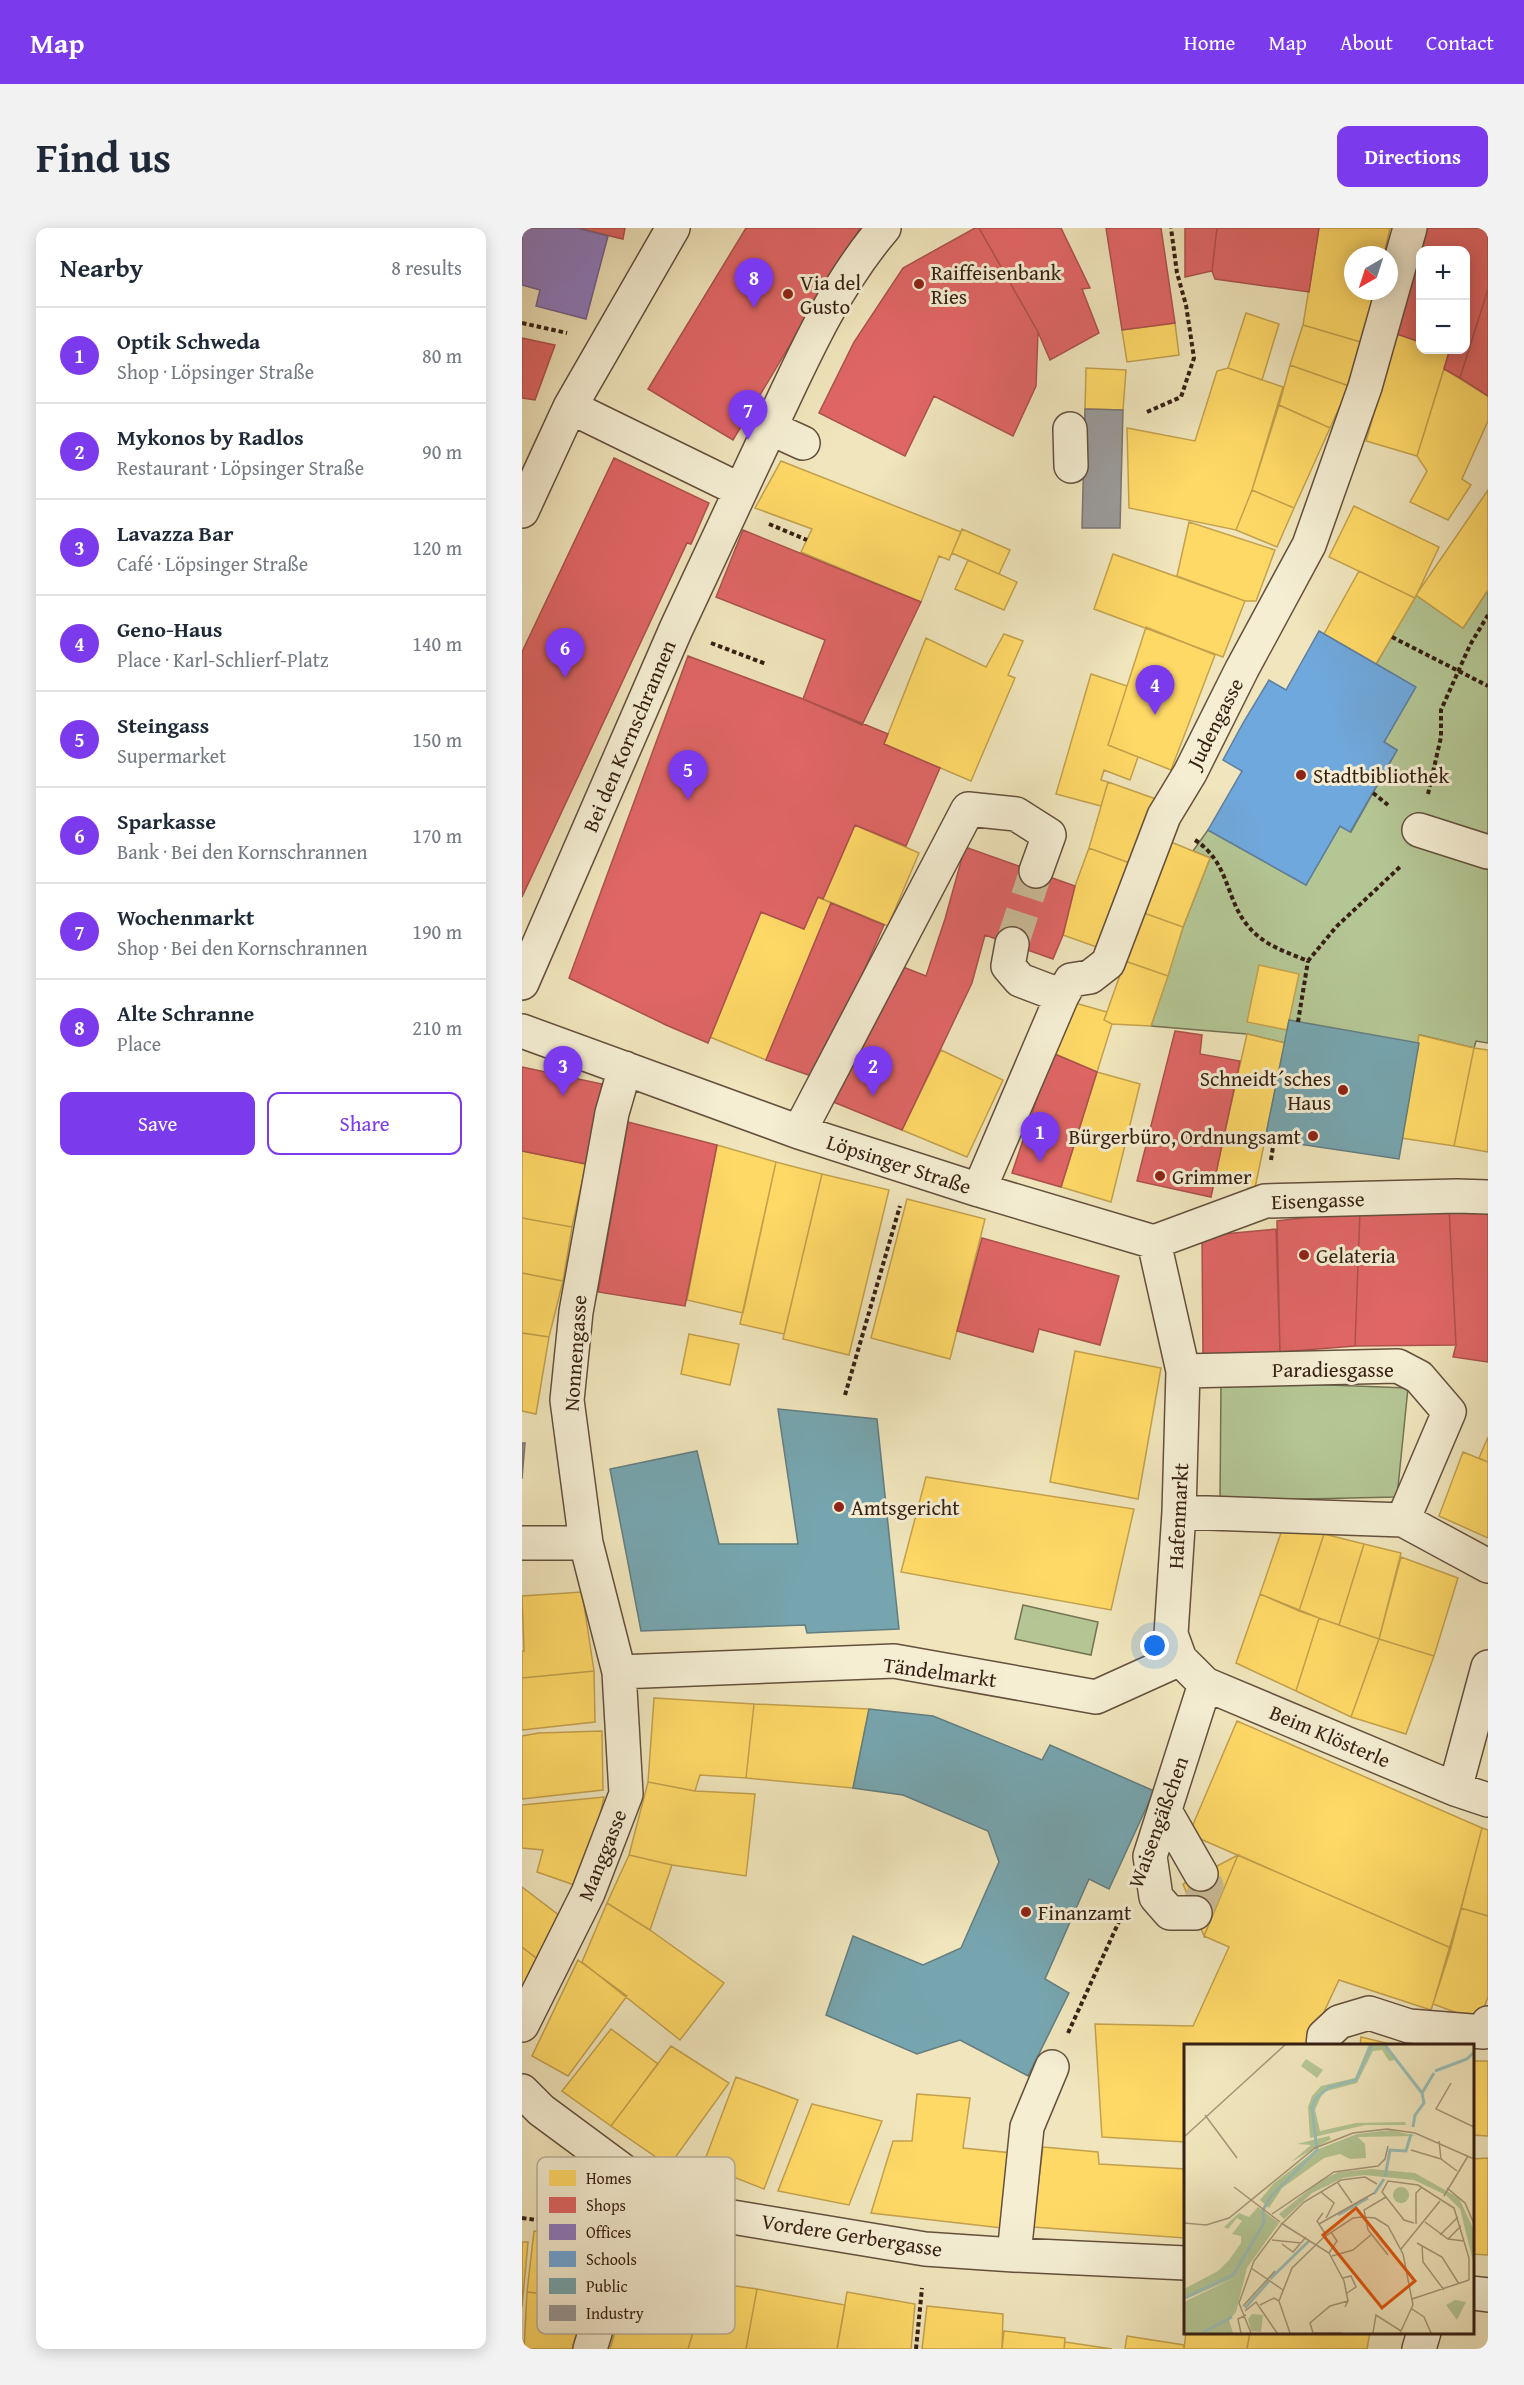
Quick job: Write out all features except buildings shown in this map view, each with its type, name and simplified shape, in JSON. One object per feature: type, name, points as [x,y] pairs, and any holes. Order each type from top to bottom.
[{"type":"street","points":[[522,511],[570,407],[672,228]]},
{"type":"street","name":"Bei den Kornschrannen","points":[[522,983],[676,629],[740,490],[812,340],[866,249],[884,228]]},
{"type":"street","name":"Judengasse","points":[[979,1190],[1062,996],[1071,980],[1090,977],[1108,963],[1164,816],[1190,773],[1242,669],[1309,545],[1365,387],[1410,228]]},
{"type":"street","points":[[570,407],[740,490]]},
{"type":"street","points":[[770,428],[803,444]]},
{"type":"street","points":[[1070,429],[1071,466]]},
{"type":"street","points":[[799,1132],[968,809],[1017,812],[1049,836],[1036,871]]},
{"type":"street","points":[[1419,830],[1488,852]]},
{"type":"street","points":[[1012,944],[1008,966],[1020,981],[1062,996]]},
{"type":"street","name":"Löpsinger Straße","points":[[522,1031],[799,1132],[979,1190],[1154,1242]]},
{"type":"street","name":"Nonnengasse","points":[[619,1672],[586,1543],[567,1400],[576,1312],[612,1113],[625,1068]]},
{"type":"street","name":"Eisengasse","points":[[1154,1242],[1265,1201],[1488,1197]]},
{"type":"street","points":[[1154,1242],[1183,1371]]},
{"type":"street","name":"Paradiesgasse","points":[[1183,1371],[1398,1366],[1419,1377],[1449,1412],[1423,1468],[1403,1520]]},
{"type":"street","name":"Hafenmarkt","points":[[1180,1659],[1171,1634],[1179,1512],[1183,1371]]},
{"type":"street","points":[[1179,1512],[1403,1520],[1488,1566]]},
{"type":"street","points":[[522,1543],[586,1543]]},
{"type":"street","name":"Tändelmarkt","points":[[619,1672],[894,1661],[1096,1697],[1180,1659]]},
{"type":"street","name":"Beim Klösterle","points":[[1180,1659],[1205,1684],[1455,1789],[1488,1800]]},
{"type":"street","points":[[1455,1789],[1488,1667]]},
{"type":"street","name":"Manggasse","points":[[522,2025],[588,1893],[626,1794],[619,1672]]},
{"type":"street","name":"Waisengäßchen","points":[[1150,1856],[1205,1684]]},
{"type":"street","points":[[1165,1810],[1201,1874]]},
{"type":"street","points":[[1150,1856],[1155,1897],[1170,1913],[1195,1913]]},
{"type":"street","points":[[1323,2044],[1324,2036],[1340,2022],[1369,2013],[1409,2026],[1484,2032],[1488,2024]]},
{"type":"street","points":[[1014,2255],[1027,2127],[1052,2067]]},
{"type":"street","name":"Vordere Gerbergasse","points":[[522,2091],[542,2110],[605,2157]]},
{"type":"street","name":"Vordere Gerbergasse","points":[[735,2217],[926,2248],[1014,2255],[1184,2263]]},
{"type":"street","points":[[1473,2293],[1488,2295]]},
{"type":"street","points":[[590,2349],[594,2334]]},
{"type":"street","points":[[1419,2349],[1423,2334]]},
{"type":"path","points":[[1147,412],[1181,398],[1194,358],[1186,305],[1177,273],[1172,228]]},
{"type":"path","points":[[1298,1022],[1308,961],[1336,927],[1405,862],[1419,830],[1441,737],[1441,710],[1470,645],[1488,615]]},
{"type":"path","points":[[676,629],[766,664]]},
{"type":"path","points":[[1392,638],[1488,686]]},
{"type":"path","points":[[1164,816],[1178,830],[1199,843],[1216,858],[1247,926],[1267,944],[1308,961]]},
{"type":"path","points":[[845,1395],[911,1168]]},
{"type":"path","name":"Waisengäßchen","points":[[1073,2022],[1150,1856]]},
{"type":"path","points":[[522,2218],[537,2220]]},
{"type":"path","points":[[916,2349],[926,2248]]},
{"type":"green space","points":[[1488,590],[1488,1043],[1476,1041],[1474,1048],[1420,1035],[1419,1043],[1285,1043],[1247,1034],[1151,1026],[1183,927],[1210,858],[1193,851],[1208,830],[1306,885],[1340,826],[1351,832],[1397,750],[1384,742],[1415,687],[1376,664],[1416,595],[1463,628]]},
{"type":"green space","points":[[1221,1381],[1408,1388],[1397,1497],[1220,1501]]},
{"type":"green space","points":[[1023,1605],[1098,1622],[1091,1655],[1015,1639]]},
{"type":"tunnel","points":[[1012,944],[1036,871]]},
{"type":"tunnel","points":[[1195,1913],[1207,1886],[1201,1874]]},
{"type":"place","name":"Raiffeisenbank Ries","points":[[919,284]]},
{"type":"place","name":"Via del Gusto","points":[[788,294]]},
{"type":"place","name":"Alte Schranne","points":[[754,308]]},
{"type":"place","name":"Wochenmarkt","points":[[748,440]]},
{"type":"place","name":"Sparkasse","points":[[565,678]]},
{"type":"place","name":"Geno-Haus","points":[[1155,715]]},
{"type":"place","name":"Stadtbibliothek","points":[[1301,775]]},
{"type":"place","name":"Steingass","points":[[688,800]]},
{"type":"place","name":"Schneidt´sches Haus","points":[[1343,1090]]},
{"type":"place","name":"Lavazza Bar","points":[[563,1096]]},
{"type":"place","name":"Mykonos by Radlos","points":[[873,1096]]},
{"type":"place","name":"Bürgerbüro, Ordnungsamt","points":[[1313,1136]]},
{"type":"place","name":"Optik Schweda","points":[[1040,1162]]},
{"type":"place","name":"Grimmer","points":[[1160,1176]]},
{"type":"place","name":"Gelateria","points":[[1304,1255]]},
{"type":"place","name":"Amtsgericht","points":[[839,1507]]},
{"type":"place","name":"Finanzamt","points":[[1026,1912]]}]
